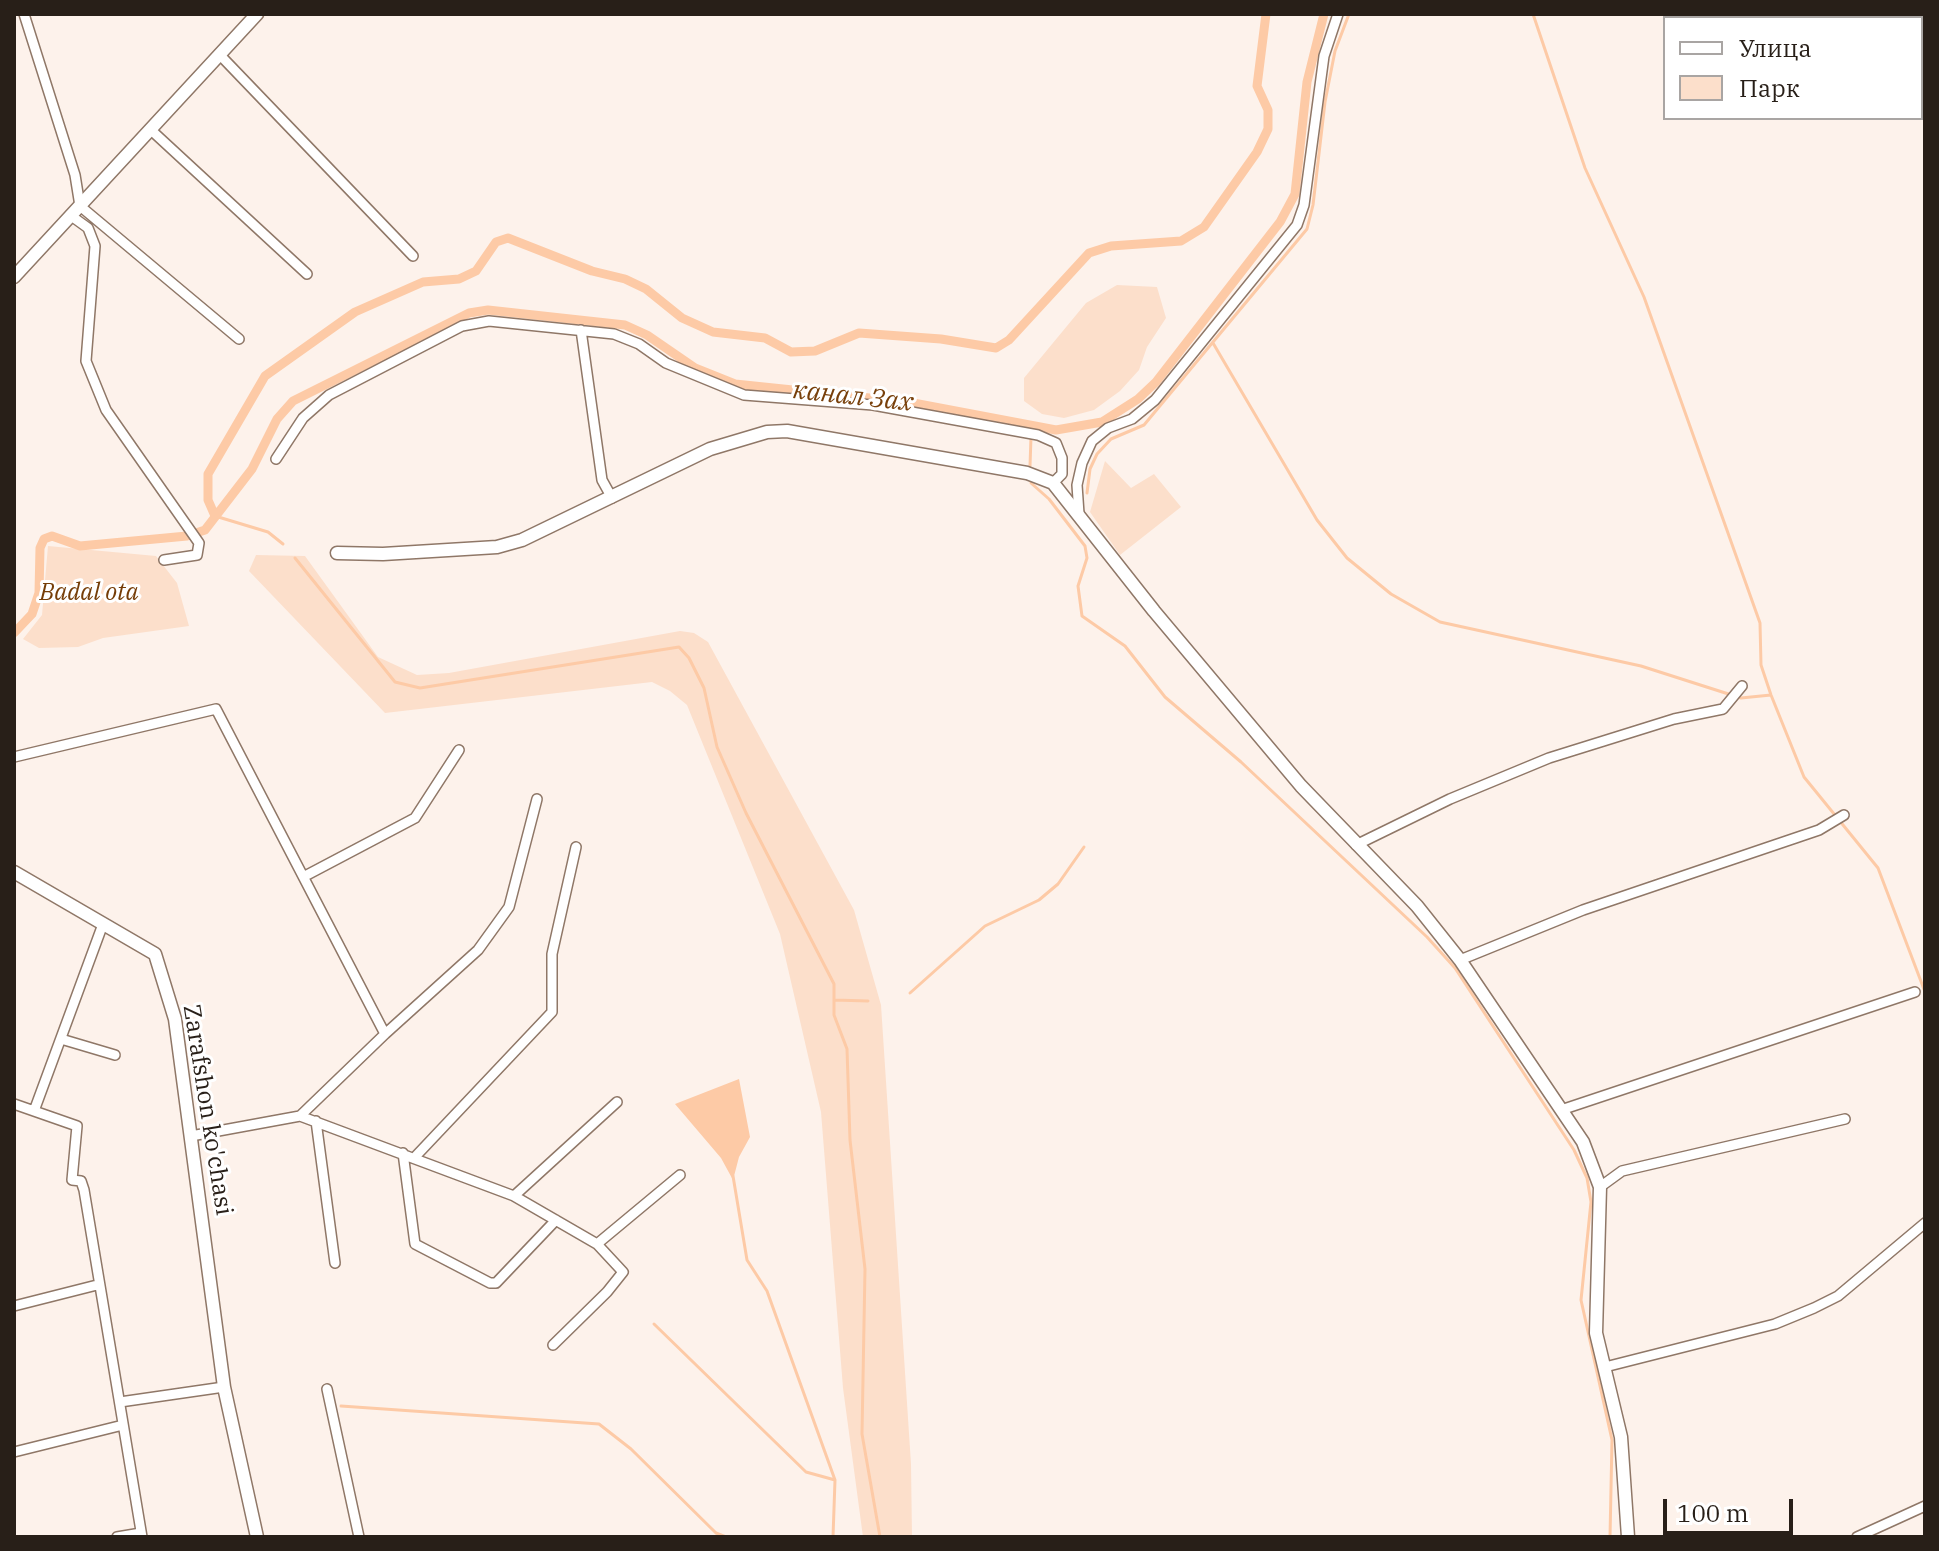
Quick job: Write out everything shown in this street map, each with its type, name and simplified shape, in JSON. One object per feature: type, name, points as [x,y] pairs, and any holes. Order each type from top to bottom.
[{"type":"main road","points":[[14,277],[257,14]]},
{"type":"main road","points":[[337,553],[383,554],[497,547],[548,529],[710,449],[767,432],[787,431],[1058,478],[1079,514],[1242,716],[1356,845],[1417,906],[1460,960],[1583,1142],[1600,1187],[1602,1213],[1596,1323],[1621,1437],[1628,1537]]},
{"type":"main road","name":"Zarafshon ko'chasi","points":[[14,872],[155,954],[175,1019],[224,1387],[257,1537]]},
{"type":"street","points":[[24,14],[75,175],[80,206],[239,339]]},
{"type":"street","points":[[1079,514],[1077,485],[1092,441],[1108,428],[1132,419],[1155,400],[1297,225],[1304,205],[1324,56],[1338,14]]},
{"type":"street","points":[[219,54],[413,256]]},
{"type":"street","points":[[151,130],[307,274]]},
{"type":"street","points":[[70,215],[88,228],[95,246],[86,361],[106,410],[199,543],[197,555],[164,560]]},
{"type":"street","points":[[276,459],[303,418],[329,395],[462,326],[489,321],[614,334],[639,344],[666,363],[744,395],[873,405],[1038,435],[1056,443],[1058,478],[1077,485]]},
{"type":"street","points":[[581,330],[602,480],[612,498]]},
{"type":"street","points":[[1356,845],[1450,799],[1549,758],[1674,719],[1723,709],[1742,686]]},
{"type":"street","points":[[14,757],[216,709],[385,1034]]},
{"type":"street","points":[[305,876],[415,818],[459,750]]},
{"type":"street","points":[[300,1116],[478,950],[509,907],[537,799]]},
{"type":"street","points":[[1460,960],[1583,910],[1819,830],[1844,815]]},
{"type":"street","points":[[414,1158],[552,1012],[552,954],[576,847]]},
{"type":"street","points":[[34,1111],[103,924]]},
{"type":"street","points":[[1561,1110],[1915,992]]},
{"type":"street","points":[[61,1039],[115,1055]]},
{"type":"street","points":[[514,1196],[617,1102]]},
{"type":"street","points":[[14,1104],[77,1126],[72,1180],[81,1181],[84,1190],[97,1285],[141,1535],[117,1537]]},
{"type":"street","points":[[191,1136],[300,1116],[514,1196],[556,1220],[597,1244],[623,1272],[553,1345]]},
{"type":"street","points":[[1600,1187],[1622,1171],[1845,1119]]},
{"type":"street","points":[[316,1121],[335,1263]]},
{"type":"street","points":[[403,1153],[415,1244],[490,1283],[496,1283],[556,1220]]},
{"type":"street","points":[[597,1244],[680,1175]]},
{"type":"street","points":[[1605,1367],[1775,1324],[1814,1308],[1838,1296],[1925,1223]]},
{"type":"street","points":[[14,1306],[97,1285]]},
{"type":"street","points":[[120,1402],[224,1387]]},
{"type":"street","points":[[327,1389],[359,1537]]},
{"type":"street","points":[[14,1452],[123,1425]]},
{"type":"street","points":[[1857,1537],[1925,1506]]},
{"type":"green space","points":[[1117,285],[1157,287],[1166,318],[1147,347],[1139,370],[1120,391],[1094,410],[1064,418],[1042,414],[1024,401],[1024,378],[1086,303]]},
{"type":"green space","points":[[1105,461],[1131,488],[1154,474],[1181,507],[1120,555],[1090,512]]},
{"type":"green space","name":"Badal ota","points":[[48,546],[156,556],[177,583],[189,626],[103,638],[78,647],[39,648],[23,639],[42,615]]},
{"type":"green space","points":[[256,555],[305,556],[378,657],[417,675],[449,673],[680,631],[694,633],[708,642],[854,910],[881,1005],[911,1464],[912,1537],[863,1537],[843,1388],[821,1112],[780,934],[687,705],[652,682],[385,713],[249,571]]},
{"type":"shaded area","points":[[739,1079],[750,1137],[739,1157],[733,1180],[721,1158],[675,1104]]},
{"type":"waterway","points":[[215,516],[208,500],[208,474],[265,376],[355,312],[423,282],[459,279],[476,271],[496,242],[508,238],[592,271],[625,279],[646,289],[682,318],[713,332],[765,338],[791,352],[815,351],[859,333],[941,339],[996,348],[1009,340],[1089,253],[1111,246],[1181,241],[1204,227],[1257,152],[1268,129],[1268,110],[1257,86],[1266,14]]},
{"type":"waterway","name":"канал Зах","points":[[14,633],[32,614],[39,593],[40,548],[44,539],[52,536],[80,546],[187,536],[205,530],[252,469],[277,419],[293,401],[469,313],[488,310],[625,325],[647,335],[695,368],[735,384],[908,402],[1056,430],[1102,422],[1138,399],[1156,382],[1280,222],[1295,194],[1307,82],[1324,14]]},
{"type":"waterway","points":[[1087,493],[1090,469],[1097,454],[1111,439],[1144,425],[1307,229],[1313,205],[1325,102],[1335,51],[1349,14]]},
{"type":"waterway","points":[[1533,14],[1585,168],[1644,297],[1760,623],[1761,665],[1771,695],[1804,777],[1878,868],[1925,992]]},
{"type":"waterway","points":[[1213,343],[1317,520],[1347,558],[1391,594],[1440,622],[1641,666],[1741,698],[1771,695]]},
{"type":"waterway","points":[[1030,466],[1031,437]]},
{"type":"waterway","points":[[1031,483],[1049,499],[1085,546],[1087,558],[1078,586],[1082,616],[1125,646],[1165,697],[1241,762],[1427,937],[1455,968],[1574,1150],[1587,1178],[1591,1202],[1581,1300],[1612,1440],[1610,1537]]},
{"type":"waterway","points":[[215,516],[268,532],[283,544]]},
{"type":"waterway","points":[[295,558],[395,682],[420,688],[679,647],[689,658],[704,688],[717,747],[746,813],[834,984],[834,1015],[847,1049],[850,1140],[865,1269],[862,1434],[880,1537]]},
{"type":"waterway","points":[[910,993],[985,926],[1039,900],[1058,884],[1084,847]]},
{"type":"waterway","points":[[834,1000],[868,1001]]},
{"type":"waterway","points":[[733,1176],[747,1260],[767,1291],[835,1480],[833,1537]]},
{"type":"waterway","points":[[654,1324],[806,1472],[835,1480]]},
{"type":"waterway","points":[[341,1406],[599,1424],[631,1449],[716,1533],[726,1537]]}]
